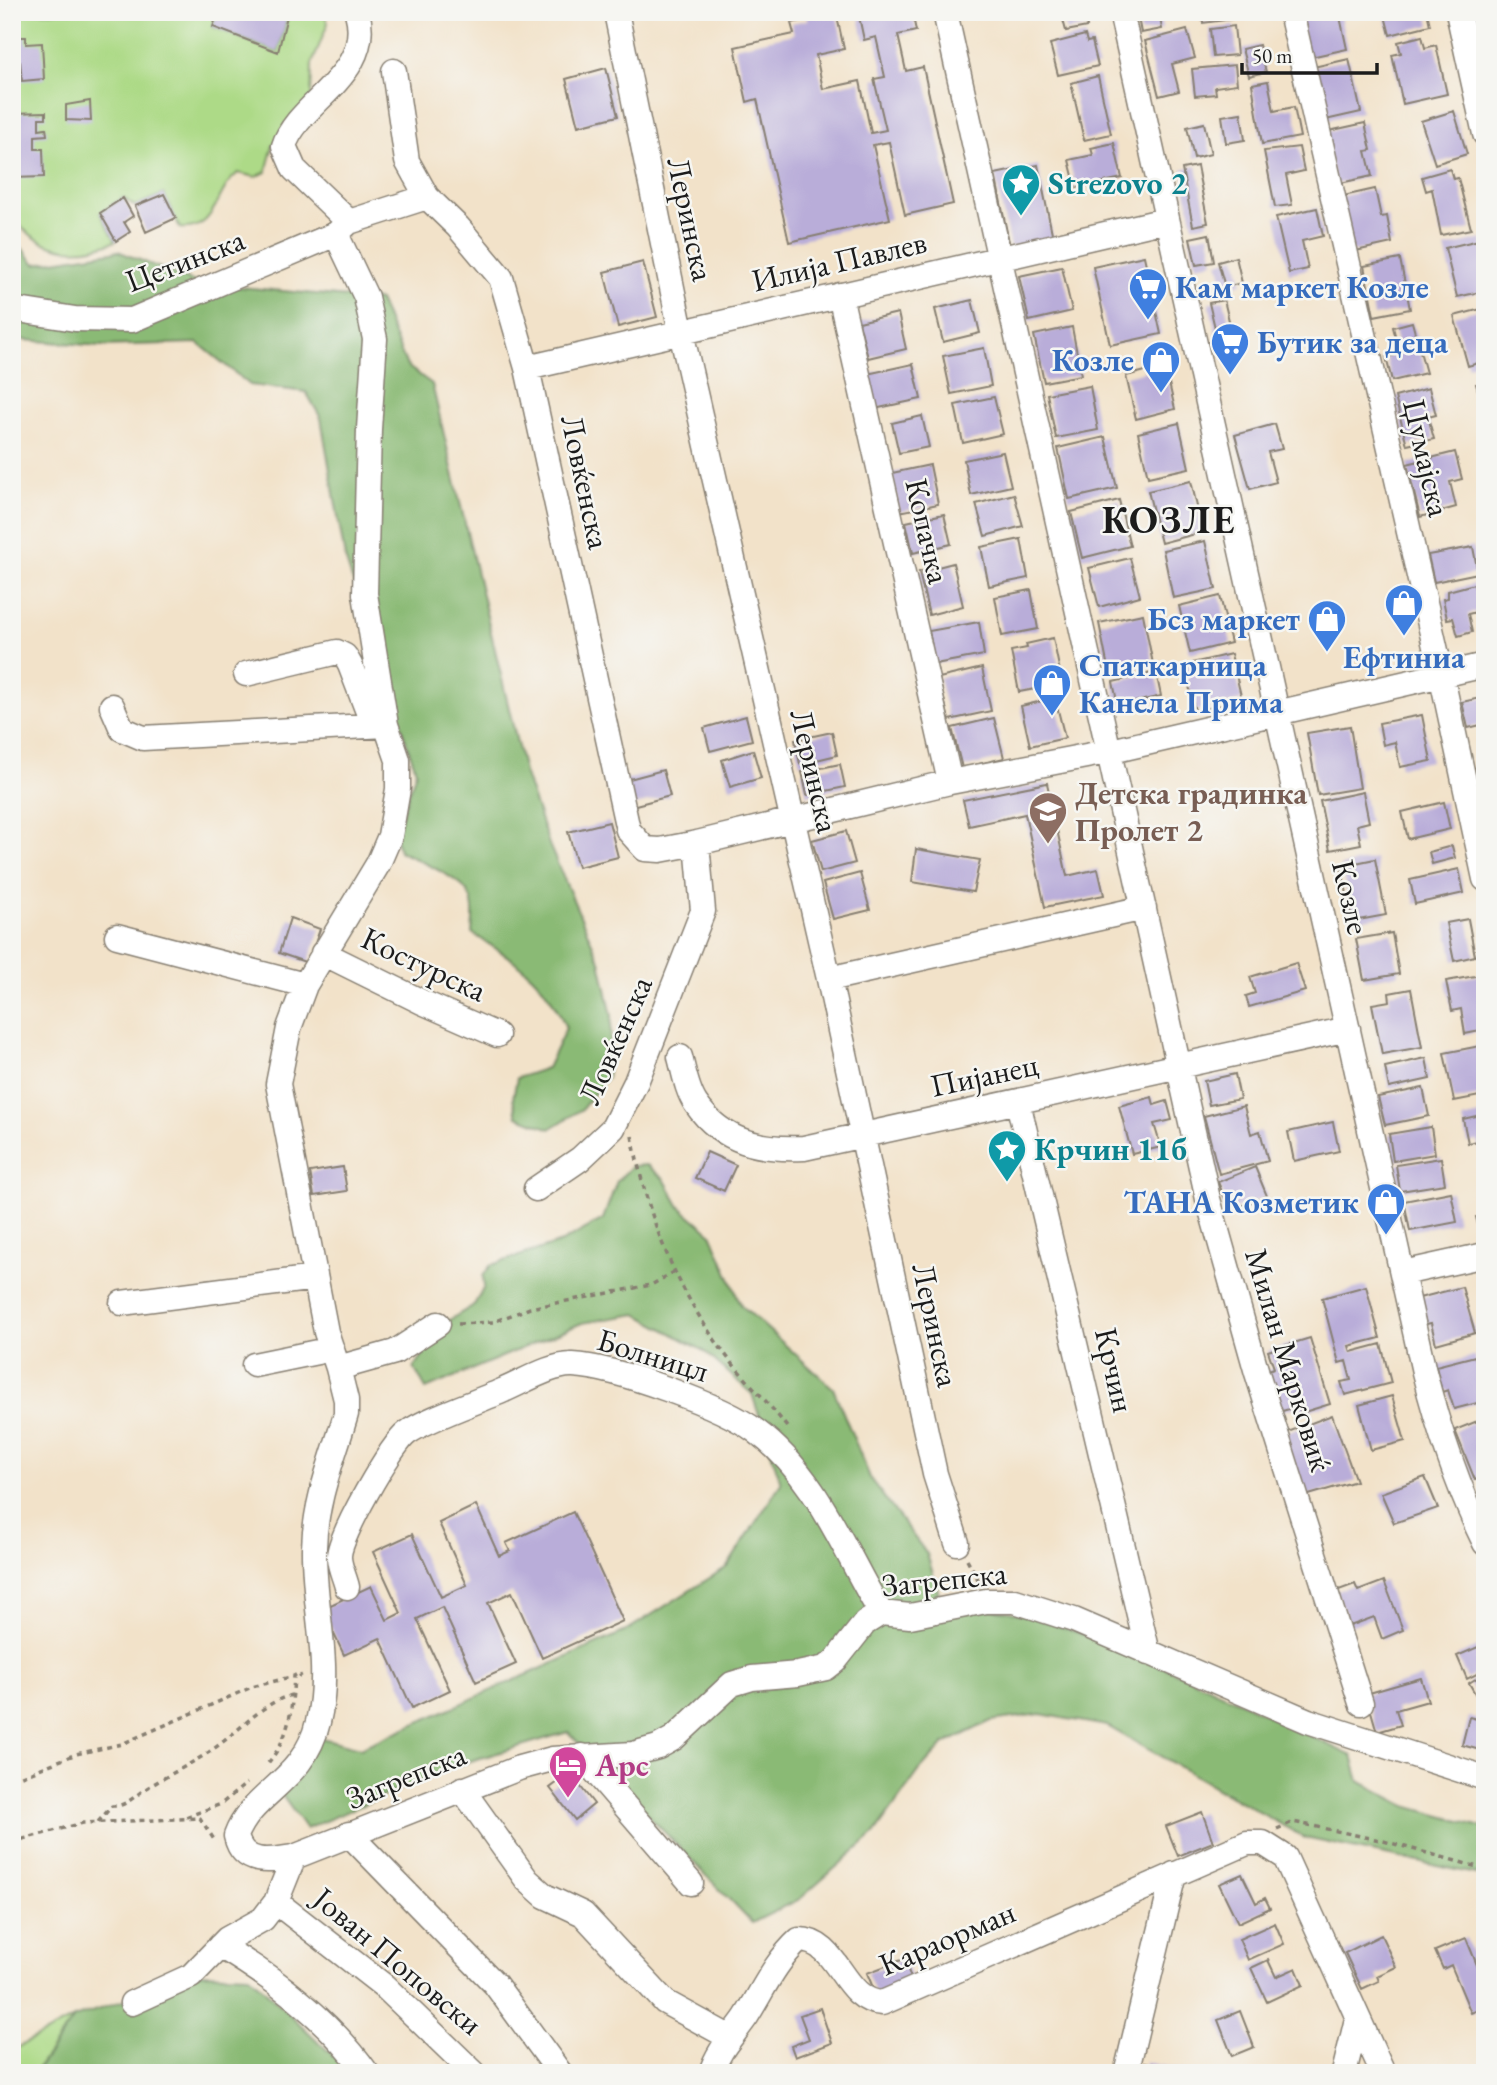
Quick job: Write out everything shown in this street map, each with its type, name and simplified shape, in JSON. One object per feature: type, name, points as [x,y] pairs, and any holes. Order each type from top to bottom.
[{"type":"street","points":[[357,12],[358,41],[339,82],[293,130],[284,146],[294,169],[342,228],[366,297],[376,339],[369,429],[365,594],[380,725]]},
{"type":"street","name":"Леринска","points":[[616,12],[681,332],[829,979],[935,1474],[957,1543]]},
{"type":"street","name":"Милан Марковиќ","points":[[945,12],[1107,752],[1232,1290],[1361,1703]]},
{"type":"street","name":"Козле","points":[[1121,12],[1438,1428],[1463,1496],[1485,1543]]},
{"type":"street","name":"Џумајска","points":[[1291,12],[1485,879]]},
{"type":"street","points":[[1458,12],[1477,59],[1485,134]]},
{"type":"street","points":[[342,228],[419,186],[394,71]]},
{"type":"street","name":"Ловќенска","points":[[419,186],[501,278],[527,368],[628,830],[645,849],[660,850],[697,843],[950,782],[1107,752],[1485,665]]},
{"type":"street","name":"Илија Павлев","points":[[527,368],[1166,220]]},
{"type":"street","name":"Цетинска","points":[[12,309],[75,319],[132,320],[342,228]]},
{"type":"street","name":"Копачка","points":[[840,295],[950,782]]},
{"type":"street","points":[[238,1846],[236,1836],[239,1827],[301,1763],[318,1723],[324,1650],[314,1549],[316,1509],[346,1414],[315,1278],[278,1084],[289,1028],[305,985],[378,864],[390,836],[398,789],[398,760],[345,656],[337,652],[246,674]]},
{"type":"street","points":[[112,706],[122,729],[143,738],[380,725]]},
{"type":"street","name":"Ловќенска","points":[[536,1189],[579,1159],[613,1128],[626,1103],[698,928],[703,894],[697,843]]},
{"type":"street","points":[[829,979],[1144,908]]},
{"type":"street","points":[[117,936],[305,985]]},
{"type":"street","name":"Костурска","points":[[323,953],[422,1002],[497,1035]]},
{"type":"street","name":"Пијанец","points":[[680,1057],[696,1104],[725,1131],[755,1147],[804,1148],[1348,1029]]},
{"type":"street","name":"Крчин","points":[[1018,1102],[1148,1653]]},
{"type":"street","points":[[1403,1273],[1485,1255]]},
{"type":"street","points":[[122,1303],[315,1278]]},
{"type":"street","points":[[254,1365],[395,1352],[438,1324]]},
{"type":"street","name":"Болницл","points":[[347,1587],[338,1556],[346,1531],[388,1454],[408,1433],[537,1376],[572,1364],[676,1393],[729,1415],[756,1431],[778,1450],[814,1492],[831,1518],[881,1613]]},
{"type":"street","name":"Загрепска","points":[[238,1846],[263,1862],[294,1857],[462,1789],[552,1759],[633,1754],[658,1747],[674,1738],[732,1684],[752,1678],[816,1672],[835,1661],[855,1634],[881,1613],[910,1616],[986,1601],[1015,1601],[1050,1611],[1308,1721],[1485,1778]]},
{"type":"street","points":[[582,1756],[691,1883]]},
{"type":"street","points":[[462,1789],[527,1880],[545,1896],[583,1914],[665,2002],[729,2037]]},
{"type":"street","points":[[349,1834],[495,1984],[560,2073]]},
{"type":"street","points":[[1247,1843],[1263,1843],[1285,1857],[1382,2073]]},
{"type":"street","name":"Караорман","points":[[711,2073],[729,2037],[744,2019],[782,1957],[799,1940],[808,1940],[825,1951],[861,1997],[883,2003],[975,1965],[1247,1843]]},
{"type":"street","points":[[132,2003],[191,1976],[220,1947],[263,1919],[276,1902],[294,1857]]},
{"type":"street","points":[[1126,2073],[1174,1874]]},
{"type":"street","name":"Јован Поповски","points":[[276,1902],[383,1986],[474,2073]]},
{"type":"street","points":[[220,1947],[265,1972],[291,1992],[356,2057],[367,2073]]},
{"type":"street","points":[[1344,2073],[1357,2019]]},
{"type":"path","points":[[626,1103],[644,1196],[674,1272],[717,1345],[792,1433]]},
{"type":"path","points":[[438,1324],[452,1322],[464,1326],[493,1322],[530,1308],[652,1285],[674,1272]]},
{"type":"path","points":[[957,1543],[976,1574],[986,1601]]},
{"type":"path","points":[[12,1780],[76,1754],[122,1744],[252,1688],[299,1673],[303,1684]]},
{"type":"path","points":[[262,1769],[280,1748],[290,1725],[294,1676]]},
{"type":"path","points":[[99,1822],[112,1806],[118,1806],[170,1772],[205,1755],[251,1718],[281,1698],[293,1695]]},
{"type":"path","points":[[186,1817],[220,1804],[254,1777]]},
{"type":"path","points":[[12,1842],[99,1822],[186,1817],[200,1818],[215,1841],[238,1846]]},
{"type":"path","points":[[1247,1843],[1293,1822],[1380,1840],[1485,1869]]},
{"type":"green space","points":[[12,12],[218,12],[213,27],[278,52],[288,12],[324,12],[328,23],[312,64],[311,98],[273,146],[266,172],[256,177],[238,173],[224,189],[209,217],[192,227],[180,228],[164,194],[135,206],[123,198],[100,213],[116,241],[87,249],[73,249],[47,244],[34,237],[12,217]]},
{"type":"green space","points":[[12,236],[35,264],[118,251],[197,283],[379,300],[407,366],[432,384],[524,772],[550,847],[600,961],[612,1016],[607,1077],[582,1109],[550,1129],[517,1116],[513,1098],[517,1078],[547,1068],[566,1028],[558,1010],[549,995],[528,972],[472,933],[473,906],[469,895],[460,884],[399,851],[395,836],[416,771],[345,558],[321,418],[306,392],[250,385],[198,343],[101,346],[12,339]]},
{"type":"green space","points":[[647,1165],[664,1179],[680,1207],[711,1233],[741,1305],[833,1388],[871,1480],[927,1554],[941,1601],[1024,1615],[1109,1644],[1191,1679],[1352,1756],[1359,1781],[1406,1806],[1485,1828],[1485,1876],[1305,1838],[1107,1726],[1040,1714],[991,1721],[944,1744],[920,1770],[874,1834],[800,1899],[752,1923],[568,1732],[457,1765],[306,1829],[281,1794],[314,1736],[360,1748],[624,1632],[727,1567],[781,1483],[752,1394],[704,1351],[637,1314],[582,1323],[426,1389],[414,1368],[446,1322],[474,1305],[484,1287],[483,1276],[491,1265],[562,1242],[603,1219],[617,1181],[632,1166]]},
{"type":"green space","points":[[202,1973],[249,1975],[351,2073],[35,2073],[74,2018]]},
{"type":"green space","points":[[74,2018],[34,2073],[12,2073],[12,2050]]},
{"type":"building","points":[[218,12],[288,12],[278,52],[213,27]]},
{"type":"building","points":[[806,12],[836,12],[844,49],[816,55],[823,89],[860,81],[871,133],[886,130],[874,79],[885,77],[876,37],[864,40],[858,12],[912,12],[916,31],[898,35],[906,71],[923,67],[953,204],[905,215],[889,142],[873,145],[890,219],[789,242],[757,99],[747,102],[735,47],[794,34],[791,23],[807,20]]},
{"type":"building","points":[[1061,12],[1083,12],[1087,27],[1066,31]]},
{"type":"building","points":[[1137,12],[1159,12],[1162,29],[1141,33]]},
{"type":"building","points":[[1202,12],[1233,12],[1234,19],[1203,23]]},
{"type":"building","points":[[1300,12],[1339,12],[1347,49],[1306,58]]},
{"type":"building","points":[[1384,12],[1427,12],[1430,25],[1390,35]]},
{"type":"building","points":[[1477,12],[1485,12],[1485,30],[1481,31]]},
{"type":"building","points":[[1234,26],[1237,55],[1213,57],[1210,29]]},
{"type":"building","points":[[1187,30],[1195,58],[1172,64],[1179,91],[1159,96],[1145,41]]},
{"type":"building","points":[[1085,35],[1087,42],[1092,41],[1098,66],[1058,75],[1050,44]]},
{"type":"building","points":[[1422,36],[1425,48],[1436,45],[1447,94],[1403,104],[1392,55],[1401,53],[1398,42]]},
{"type":"building","points":[[12,37],[26,37],[26,44],[42,43],[44,79],[22,81],[20,61],[12,61]]},
{"type":"building","points":[[1259,45],[1266,72],[1249,76],[1242,49]]},
{"type":"building","points":[[1349,59],[1361,112],[1321,121],[1309,68]]},
{"type":"building","points":[[1235,65],[1237,84],[1215,87],[1216,94],[1195,96],[1192,69]]},
{"type":"building","points":[[606,68],[618,116],[578,126],[566,79]]},
{"type":"building","points":[[1098,76],[1111,134],[1084,140],[1071,83]]},
{"type":"building","points":[[1268,81],[1274,111],[1294,107],[1300,137],[1262,144],[1252,84]]},
{"type":"building","points":[[90,101],[91,121],[66,120],[66,105]]},
{"type":"building","points":[[1454,111],[1467,154],[1435,164],[1421,121]]},
{"type":"building","points":[[46,112],[46,118],[39,118],[39,129],[46,128],[47,135],[35,136],[35,149],[43,149],[44,177],[12,178],[12,113]]},
{"type":"building","points":[[1241,113],[1245,140],[1226,143],[1222,116]]},
{"type":"building","points":[[1204,123],[1211,154],[1194,158],[1187,127]]},
{"type":"building","points":[[1365,123],[1371,150],[1366,151],[1372,176],[1336,184],[1324,132]]},
{"type":"building","points":[[1114,143],[1122,178],[1076,188],[1069,160],[1093,155],[1091,148]]},
{"type":"building","points":[[1299,147],[1304,171],[1286,175],[1292,205],[1275,207],[1264,151]]},
{"type":"building","points":[[1038,165],[1053,238],[1010,247],[995,174]]},
{"type":"building","points":[[1197,166],[1208,223],[1193,226],[1182,169]]},
{"type":"building","points":[[1450,169],[1453,179],[1458,178],[1471,229],[1441,235],[1432,189],[1426,191],[1422,177]]},
{"type":"building","points":[[1375,189],[1381,217],[1387,216],[1392,243],[1351,252],[1339,197]]},
{"type":"building","points":[[164,194],[176,218],[146,232],[135,206]]},
{"type":"building","points":[[123,198],[133,216],[124,222],[130,232],[116,241],[100,213]]},
{"type":"building","points":[[1317,208],[1323,236],[1302,241],[1308,269],[1289,273],[1276,217]]},
{"type":"building","points":[[1209,234],[1214,262],[1196,265],[1190,238]]},
{"type":"building","points":[[1483,239],[1485,291],[1457,297],[1445,248]]},
{"type":"building","points":[[1144,256],[1161,334],[1110,345],[1093,267]]},
{"type":"building","points":[[1236,257],[1242,283],[1225,287],[1218,262]]},
{"type":"building","points":[[1400,259],[1410,309],[1374,316],[1364,266]]},
{"type":"building","points":[[643,262],[657,317],[618,327],[604,272]]},
{"type":"building","points":[[1062,267],[1072,311],[1029,321],[1019,276]]},
{"type":"building","points":[[972,300],[980,333],[943,342],[935,309]]},
{"type":"building","points":[[1224,300],[1237,354],[1222,357],[1209,303]]},
{"type":"building","points":[[1485,308],[1485,361],[1468,366],[1454,316]]},
{"type":"building","points":[[898,313],[906,349],[868,358],[859,322]]},
{"type":"building","points":[[1412,322],[1426,373],[1392,381],[1386,357],[1400,354],[1393,327]]},
{"type":"building","points":[[1072,327],[1081,375],[1044,382],[1034,335]]},
{"type":"building","points":[[984,348],[991,386],[951,394],[943,356]]},
{"type":"building","points":[[913,364],[921,399],[874,409],[867,374]]},
{"type":"building","points":[[1165,366],[1175,409],[1136,419],[1126,376]]},
{"type":"building","points":[[1485,381],[1485,411],[1484,411],[1476,384]]},
{"type":"building","points":[[1090,386],[1098,430],[1056,438],[1047,394]]},
{"type":"building","points":[[1429,388],[1436,415],[1428,417],[1434,439],[1407,445],[1395,397]]},
{"type":"building","points":[[994,397],[1003,434],[963,443],[955,405]]},
{"type":"building","points":[[922,416],[929,447],[899,453],[892,423]]},
{"type":"building","points":[[1179,423],[1189,468],[1148,477],[1138,433]]},
{"type":"building","points":[[1275,424],[1282,449],[1268,452],[1276,482],[1250,489],[1235,435]]},
{"type":"building","points":[[1105,437],[1117,488],[1069,499],[1058,448]]},
{"type":"building","points":[[1003,452],[1011,486],[971,495],[964,460]]},
{"type":"building","points":[[1455,452],[1462,479],[1450,482],[1456,507],[1420,517],[1407,464]]},
{"type":"building","points":[[930,465],[938,504],[899,512],[892,473]]},
{"type":"building","points":[[1191,481],[1203,532],[1161,543],[1148,491]]},
{"type":"building","points":[[1014,494],[1023,526],[985,536],[976,504]]},
{"type":"building","points":[[1119,500],[1130,546],[1082,558],[1071,512]]},
{"type":"building","points":[[944,514],[951,544],[913,553],[906,522]]},
{"type":"building","points":[[1021,539],[1028,578],[989,586],[981,547]]},
{"type":"building","points":[[1205,541],[1216,589],[1173,598],[1163,550]]},
{"type":"building","points":[[1473,547],[1478,573],[1434,582],[1428,555]]},
{"type":"building","points":[[1130,558],[1140,596],[1099,607],[1089,568]]},
{"type":"building","points":[[953,563],[963,606],[929,615],[919,572]]},
{"type":"building","points":[[1474,584],[1480,611],[1468,614],[1472,632],[1458,636],[1453,618],[1447,619],[1443,599],[1448,598],[1448,591]]},
{"type":"building","points":[[1031,590],[1038,629],[1002,636],[995,597]]},
{"type":"building","points":[[1220,596],[1231,643],[1190,653],[1179,606]]},
{"type":"building","points":[[1143,614],[1153,664],[1109,673],[1099,623]]},
{"type":"building","points":[[979,622],[984,655],[935,664],[929,631]]},
{"type":"building","points":[[1053,638],[1060,672],[1039,676],[1041,688],[1019,692],[1011,651],[1027,648],[1026,644]]},
{"type":"building","points":[[1231,654],[1242,700],[1195,711],[1184,665]]},
{"type":"building","points":[[982,668],[991,711],[949,720],[939,678]]},
{"type":"building","points":[[1156,672],[1161,696],[1118,706],[1113,682]]},
{"type":"building","points":[[1485,697],[1485,724],[1468,728],[1462,702]]},
{"type":"building","points":[[1055,698],[1065,738],[1030,746],[1021,706]]},
{"type":"building","points":[[1422,715],[1431,761],[1400,767],[1395,742],[1383,745],[1379,723]]},
{"type":"building","points":[[746,716],[752,740],[710,751],[704,728]]},
{"type":"building","points":[[994,718],[1004,758],[962,768],[952,728]]},
{"type":"building","points":[[1350,726],[1360,788],[1318,795],[1307,733]]},
{"type":"building","points":[[832,732],[837,755],[800,764],[795,740]]},
{"type":"building","points":[[753,750],[761,778],[730,787],[722,760]]},
{"type":"building","points":[[840,764],[845,787],[807,795],[802,772]]},
{"type":"building","points":[[1485,766],[1485,786],[1478,787],[1474,768]]},
{"type":"building","points":[[663,770],[670,796],[628,807],[622,781]]},
{"type":"building","name":"Детска градинка Пролет 2","points":[[1047,783],[1067,876],[1098,869],[1104,895],[1045,907],[1025,814],[969,826],[963,800]]},
{"type":"building","points":[[1363,792],[1369,822],[1357,825],[1361,844],[1330,850],[1320,801]]},
{"type":"building","points":[[1485,796],[1485,815],[1484,815],[1479,797]]},
{"type":"building","points":[[1444,802],[1450,829],[1408,839],[1402,812]]},
{"type":"building","points":[[609,822],[618,857],[578,867],[568,832]]},
{"type":"building","points":[[846,831],[855,863],[821,872],[812,840]]},
{"type":"building","points":[[1452,846],[1455,858],[1432,864],[1429,852]]},
{"type":"building","points":[[916,849],[980,860],[973,892],[912,882]]},
{"type":"building","points":[[1375,859],[1386,915],[1353,921],[1341,866]]},
{"type":"building","points":[[1459,869],[1464,893],[1415,904],[1410,880]]},
{"type":"building","points":[[860,873],[870,910],[833,919],[823,883]]},
{"type":"building","points":[[290,918],[320,929],[308,963],[279,953]]},
{"type":"building","points":[[1468,919],[1475,956],[1454,961],[1446,923]]},
{"type":"building","points":[[1392,933],[1399,974],[1364,980],[1356,939]]},
{"type":"building","points":[[1296,963],[1305,991],[1249,1007],[1246,996],[1255,993],[1250,977]]},
{"type":"building","points":[[1481,975],[1485,1030],[1465,1034],[1461,1009],[1452,1011],[1446,981]]},
{"type":"building","points":[[1411,989],[1422,1047],[1382,1054],[1372,1004],[1390,1001],[1389,993]]},
{"type":"building","points":[[1485,1045],[1485,1095],[1454,1101],[1444,1053]]},
{"type":"building","points":[[1426,1058],[1430,1079],[1389,1088],[1385,1067]]},
{"type":"building","points":[[1235,1074],[1240,1099],[1209,1105],[1204,1081]]},
{"type":"building","points":[[1423,1088],[1429,1116],[1385,1125],[1378,1097]]},
{"type":"building","points":[[1152,1097],[1154,1105],[1167,1101],[1172,1120],[1154,1124],[1161,1147],[1132,1154],[1119,1106]]},
{"type":"building","points":[[1244,1106],[1251,1134],[1260,1131],[1268,1161],[1219,1174],[1204,1116]]},
{"type":"building","points":[[1485,1114],[1484,1168],[1478,1141],[1468,1143],[1463,1119]]},
{"type":"building","points":[[1333,1122],[1339,1151],[1294,1161],[1288,1132]]},
{"type":"building","points":[[1431,1127],[1435,1154],[1393,1161],[1389,1134]]},
{"type":"building","points":[[707,1152],[736,1165],[724,1191],[695,1178]]},
{"type":"building","points":[[1441,1158],[1445,1184],[1400,1191],[1396,1165]]},
{"type":"building","points":[[343,1167],[347,1191],[314,1196],[310,1172]]},
{"type":"building","points":[[1255,1167],[1267,1196],[1230,1211],[1218,1182]]},
{"type":"building","points":[[1451,1192],[1457,1222],[1410,1231],[1404,1201]]},
{"type":"building","points":[[1485,1215],[1485,1243],[1483,1244],[1476,1217]]},
{"type":"building","points":[[1366,1286],[1380,1338],[1349,1346],[1351,1352],[1381,1344],[1391,1383],[1345,1395],[1341,1382],[1351,1380],[1346,1361],[1339,1363],[1322,1298]]},
{"type":"building","points":[[1462,1287],[1475,1333],[1436,1344],[1431,1323],[1426,1324],[1419,1298]]},
{"type":"building","points":[[1310,1338],[1330,1404],[1301,1413],[1299,1406],[1279,1412],[1260,1373],[1274,1368],[1268,1351]]},
{"type":"building","points":[[1475,1356],[1485,1401],[1454,1409],[1448,1390],[1442,1392],[1436,1366]]},
{"type":"building","points":[[1392,1396],[1405,1441],[1371,1450],[1359,1405]]},
{"type":"building","points":[[1332,1415],[1356,1481],[1302,1497],[1280,1435]]},
{"type":"building","points":[[1485,1418],[1485,1477],[1475,1480],[1455,1430]]},
{"type":"building","points":[[1425,1477],[1438,1508],[1394,1523],[1381,1493]]},
{"type":"building","points":[[476,1505],[499,1556],[510,1551],[506,1543],[573,1512],[623,1621],[542,1658],[512,1592],[488,1603],[516,1664],[476,1682],[442,1607],[417,1619],[450,1690],[412,1708],[380,1638],[344,1655],[322,1609],[371,1586],[387,1620],[401,1613],[373,1552],[412,1534],[441,1597],[467,1585],[439,1523]]},
{"type":"building","points":[[1384,1581],[1403,1630],[1382,1639],[1374,1617],[1350,1626],[1336,1591],[1355,1584],[1358,1591]]},
{"type":"building","points":[[1485,1644],[1485,1670],[1467,1679],[1457,1656]]},
{"type":"building","points":[[1485,1673],[1485,1711],[1469,1683]]},
{"type":"building","points":[[1421,1678],[1428,1701],[1396,1710],[1401,1725],[1377,1732],[1366,1694]]},
{"type":"building","points":[[1469,1717],[1485,1721],[1480,1750],[1462,1745]]},
{"type":"building","points":[[570,1773],[594,1804],[575,1820],[550,1788]]},
{"type":"building","points":[[1202,1812],[1213,1842],[1178,1856],[1166,1826]]},
{"type":"building","points":[[1242,1874],[1256,1903],[1265,1898],[1270,1908],[1238,1923],[1219,1884]]},
{"type":"building","points":[[1275,1923],[1284,1944],[1248,1960],[1239,1939]]},
{"type":"building","points":[[1381,1935],[1396,1967],[1377,1976],[1379,1981],[1362,1989],[1345,1953]]},
{"type":"building","points":[[1466,1938],[1479,1970],[1485,1967],[1485,2007],[1471,2013],[1451,1965],[1443,1969],[1435,1951]]},
{"type":"building","points":[[904,1959],[912,1981],[876,1995],[867,1973]]},
{"type":"building","points":[[1268,1960],[1276,1977],[1296,1968],[1303,1985],[1267,2002],[1251,1968]]},
{"type":"building","points":[[820,2008],[832,2043],[795,2057],[791,2046],[809,2039],[800,2015]]},
{"type":"building","points":[[1240,2011],[1254,2047],[1232,2056],[1218,2020]]},
{"type":"building","points":[[1145,2062],[1192,2072],[1192,2073],[1143,2073]]},
{"type":"place","name":"Strezovo 2","points":[[1021,217]]},
{"type":"place","name":"Кам маркет Козле","points":[[1148,321]]},
{"type":"place","name":"Бутик за деца","points":[[1230,376]]},
{"type":"place","name":"Козле","points":[[1161,394]]},
{"type":"place","name":"Ефтиниа","points":[[1404,637]]},
{"type":"place","name":"Бсз маркет","points":[[1327,653]]},
{"type":"place","name":"Спаткарница Канела Прима","points":[[1052,717]]},
{"type":"place","name":"Детска градинка Пролет 2","points":[[1048,845]]},
{"type":"place","name":"Крчин 11б","points":[[1007,1183]]},
{"type":"place","name":"ТАНА Козметик","points":[[1386,1236]]},
{"type":"place","name":"Арс","points":[[568,1799]]},
{"type":"district","name":"КОЗЛЕ","points":[[1169,520]]}]
